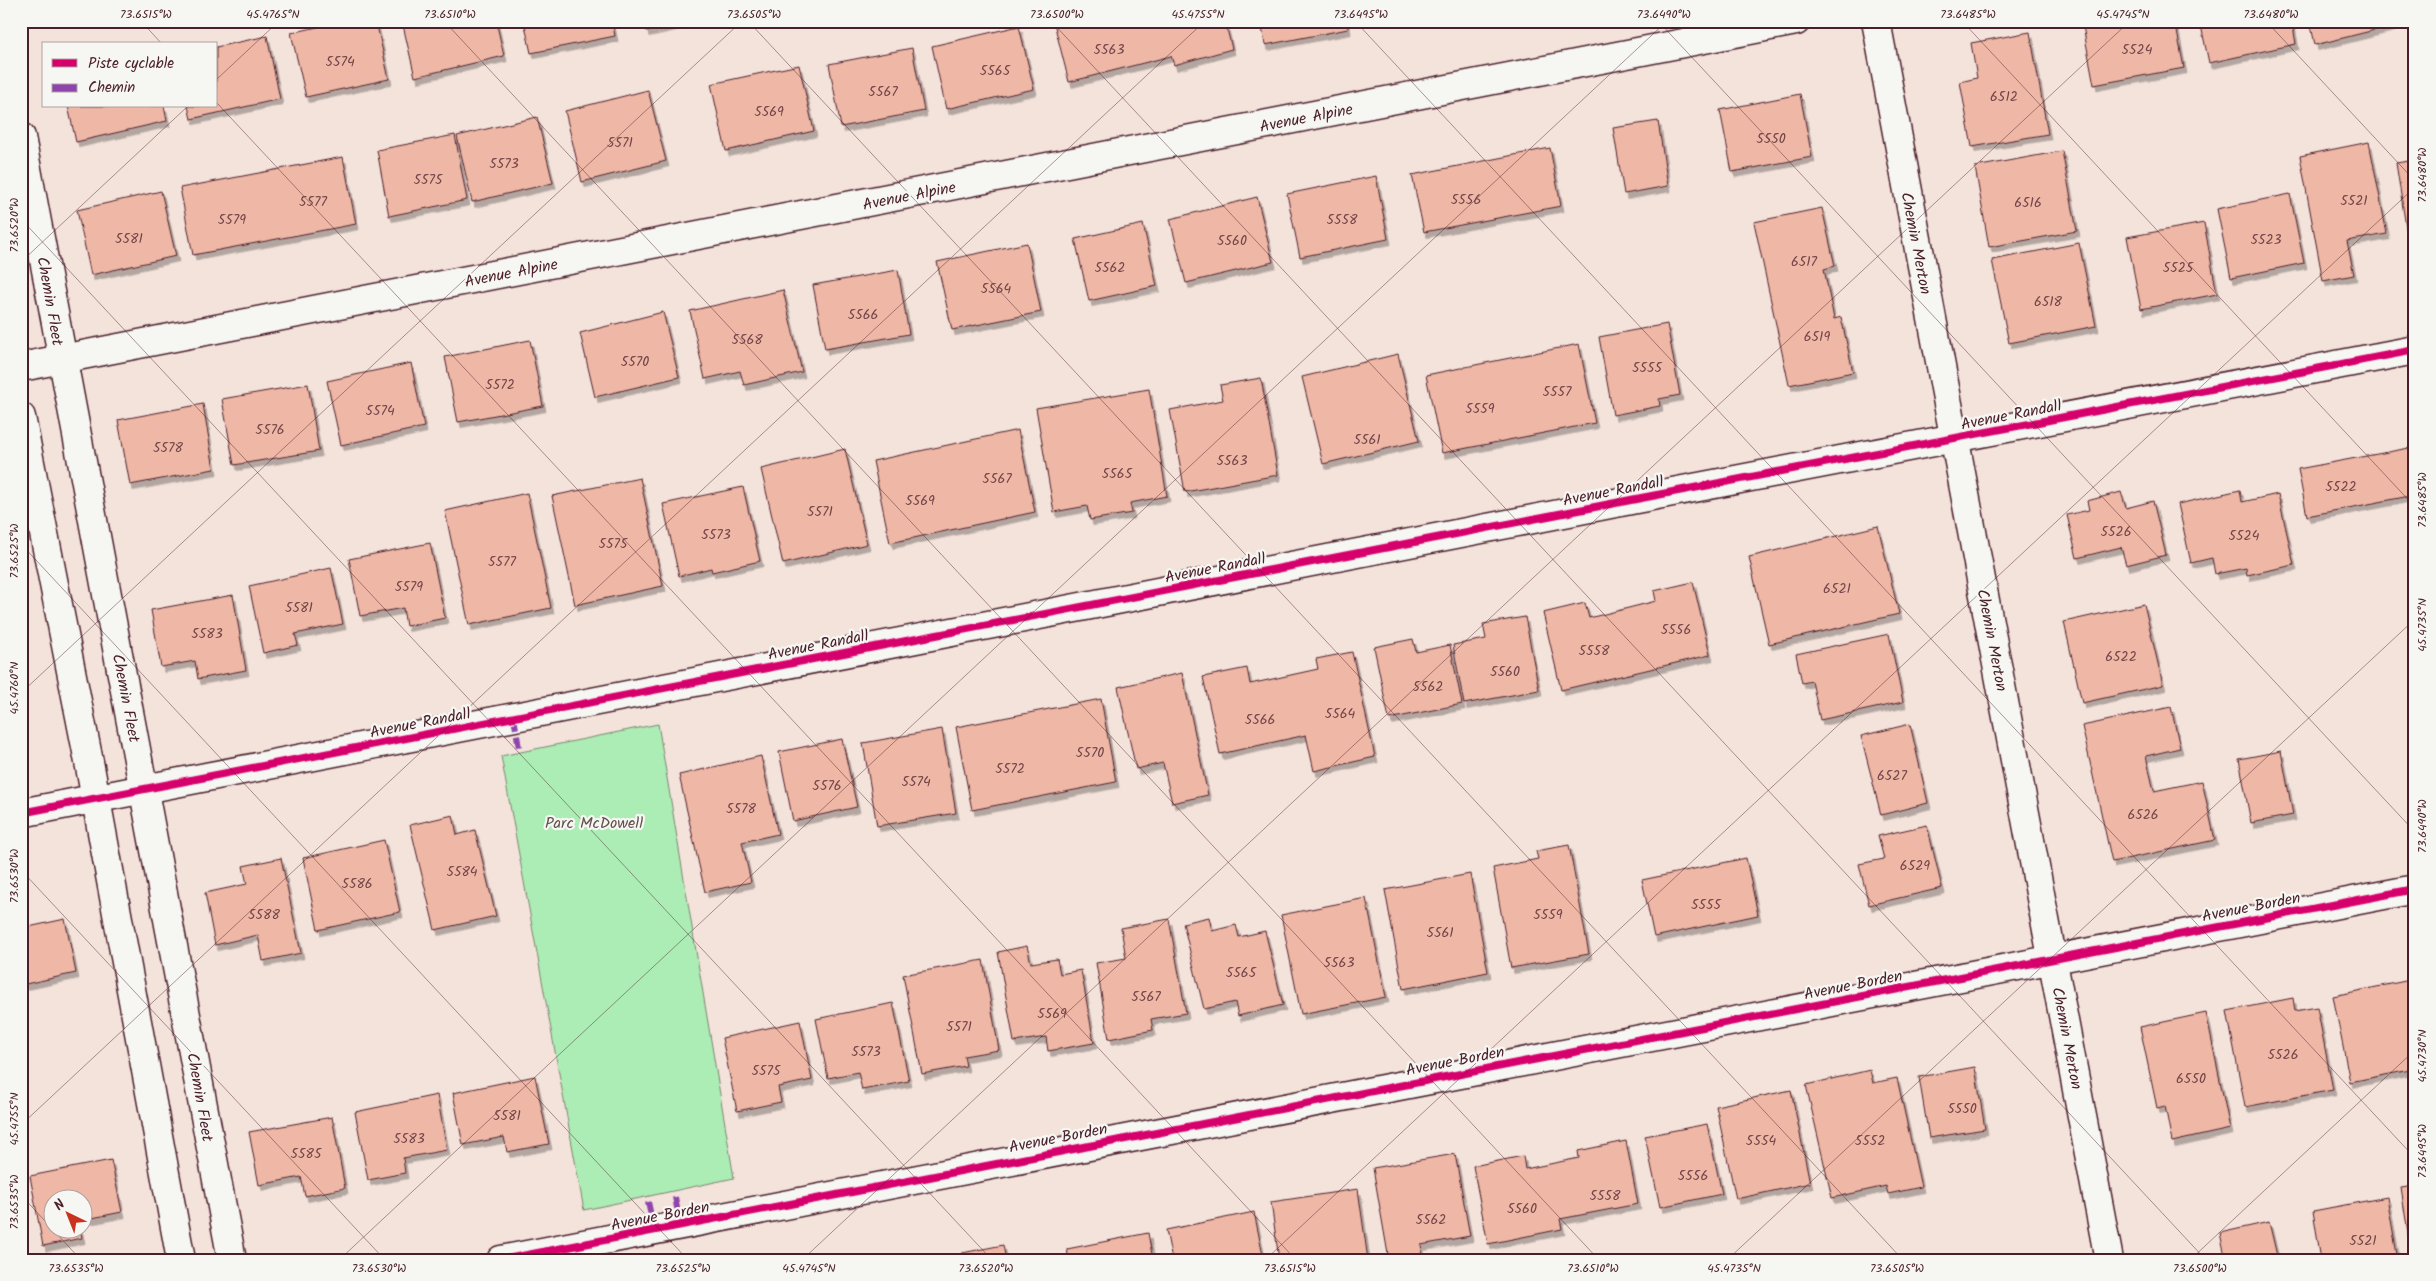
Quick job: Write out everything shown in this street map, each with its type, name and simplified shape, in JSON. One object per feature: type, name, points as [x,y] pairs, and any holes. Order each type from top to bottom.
[{"type":"street","name":"Avenue Alpine","points":[[21,367],[1796,21]]},
{"type":"street","name":"Chemin Merton","points":[[1876,21],[2109,1260]]},
{"type":"street","name":"Chemin Fleet","points":[[21,137],[232,1260]]},
{"type":"street","name":"Avenue Randall","points":[[21,813],[2415,350]]},
{"type":"street","points":[[21,417],[96,799],[182,1260]]},
{"type":"street","name":"Avenue Borden","points":[[501,1260],[2415,889]]},
{"type":"green space","name":"Parc McDowell","points":[[658,724],[734,1178],[584,1210],[501,756]]},
{"type":"building","points":[[344,21],[376,21],[389,79],[306,97],[291,33]]},
{"type":"building","points":[[402,21],[496,21],[504,56],[415,77]]},
{"type":"building","points":[[524,21],[612,21],[615,36],[531,53]]},
{"type":"building","points":[[644,21],[691,21],[646,31]]},
{"type":"building","points":[[1062,21],[1225,21],[1232,49],[1174,65],[1171,56],[1069,82],[1054,23]]},
{"type":"building","points":[[1261,21],[1347,21],[1348,29],[1265,45]]},
{"type":"building","points":[[2082,21],[2175,21],[2184,68],[2094,85]]},
{"type":"building","points":[[2200,21],[2292,21],[2296,44],[2209,63]]},
{"type":"building","points":[[2310,21],[2394,21],[2395,25],[2315,45]]},
{"type":"building","points":[[1019,26],[1034,89],[946,109],[932,46]]},
{"type":"building","points":[[2030,32],[2048,134],[1972,147],[1960,82],[1977,78],[1971,43]]},
{"type":"building","points":[[267,36],[280,99],[191,119],[188,108],[218,108],[218,47]]},
{"type":"building","points":[[912,48],[924,111],[841,127],[829,64]]},
{"type":"building","points":[[799,65],[814,131],[726,151],[711,84]]},
{"type":"building","points":[[648,90],[666,161],[582,182],[565,111]]},
{"type":"building","points":[[1800,94],[1812,157],[1732,172],[1720,110]]},
{"type":"building","points":[[68,108],[164,108],[167,121],[76,142]]},
{"type":"building","points":[[537,117],[553,183],[472,202],[457,136]]},
{"type":"building","points":[[1658,121],[1668,186],[1624,194],[1613,128]]},
{"type":"building","points":[[455,135],[467,200],[389,216],[377,150]]},
{"type":"building","points":[[2369,142],[2387,234],[2347,241],[2354,275],[2323,281],[2300,156]]},
{"type":"building","points":[[1550,148],[1561,206],[1424,232],[1412,175]]},
{"type":"building","points":[[2062,151],[2077,231],[1989,247],[1975,167]]},
{"type":"building","points":[[343,157],[356,224],[193,255],[180,188]]},
{"type":"building","points":[[2415,160],[2415,239],[2408,240],[2396,163]]},
{"type":"building","points":[[1376,176],[1388,239],[1300,257],[1287,194]]},
{"type":"building","points":[[161,191],[176,256],[91,275],[77,210]]},
{"type":"building","points":[[2290,194],[2304,263],[2231,278],[2217,209]]},
{"type":"building","points":[[1257,197],[1273,262],[1186,283],[1170,219]]},
{"type":"building","points":[[1822,208],[1835,266],[1824,269],[1834,319],[1841,317],[1853,372],[1789,385],[1754,222]]},
{"type":"building","points":[[2204,223],[2217,294],[2141,309],[2127,237]]},
{"type":"building","points":[[1143,224],[1157,286],[1089,301],[1075,239]]},
{"type":"building","points":[[1027,243],[1041,312],[952,330],[937,262]]},
{"type":"building","points":[[2079,243],[2096,326],[2009,343],[1992,260]]},
{"type":"building","points":[[898,270],[909,334],[825,349],[813,285]]},
{"type":"building","points":[[783,290],[802,372],[744,385],[740,371],[705,379],[690,311]]},
{"type":"building","points":[[663,312],[679,377],[595,397],[580,333]]},
{"type":"building","points":[[1667,324],[1680,395],[1659,399],[1660,406],[1613,415],[1599,337]]},
{"type":"building","points":[[530,340],[543,406],[458,422],[445,357]]},
{"type":"building","points":[[1579,344],[1595,423],[1442,453],[1426,375]]},
{"type":"building","points":[[1398,354],[1419,441],[1323,464],[1302,377]]},
{"type":"building","points":[[411,363],[424,427],[341,445],[327,381]]},
{"type":"building","points":[[1261,378],[1278,475],[1185,492],[1170,410],[1223,400],[1220,385]]},
{"type":"building","points":[[308,384],[319,451],[234,465],[222,399]]},
{"type":"building","points":[[1149,389],[1167,496],[1130,503],[1132,513],[1090,520],[1087,506],[1054,512],[1036,408]]},
{"type":"building","points":[[203,404],[214,469],[130,485],[118,420]]},
{"type":"building","points":[[1018,430],[1035,512],[890,543],[873,461]]},
{"type":"building","points":[[2409,448],[2415,495],[2307,516],[2298,469]]},
{"type":"building","points":[[845,449],[867,544],[783,564],[761,469]]},
{"type":"building","points":[[640,478],[663,586],[575,605],[552,496]]},
{"type":"building","points":[[743,487],[760,561],[712,572],[711,568],[679,576],[663,504]]},
{"type":"building","points":[[2240,490],[2242,502],[2278,494],[2294,565],[2247,575],[2246,568],[2215,574],[2212,558],[2191,563],[2178,504]]},
{"type":"building","points":[[2121,492],[2126,508],[2153,501],[2166,555],[2126,565],[2121,547],[2077,558],[2067,515],[2089,510],[2087,501]]},
{"type":"building","points":[[527,493],[551,608],[469,625],[445,511]]},
{"type":"building","points":[[1878,526],[1899,614],[1769,644],[1749,557]]},
{"type":"building","points":[[430,543],[445,618],[406,626],[403,608],[360,616],[349,559]]},
{"type":"building","points":[[331,568],[343,624],[295,634],[298,645],[263,653],[249,586]]},
{"type":"building","points":[[1693,582],[1710,655],[1561,690],[1543,613],[1585,603],[1589,618],[1656,601],[1654,591]]},
{"type":"building","points":[[233,595],[246,670],[198,679],[195,661],[161,667],[151,610]]},
{"type":"building","points":[[2144,604],[2163,685],[2082,703],[2064,622]]},
{"type":"building","points":[[1525,617],[1539,690],[1464,704],[1453,645],[1486,639],[1483,624]]},
{"type":"building","points":[[1889,634],[1903,702],[1820,720],[1812,681],[1802,683],[1796,654]]},
{"type":"building","points":[[1413,639],[1416,652],[1450,645],[1462,704],[1389,719],[1374,647]]},
{"type":"building","points":[[1352,652],[1375,757],[1314,771],[1306,735],[1220,754],[1203,677],[1247,668],[1250,684],[1318,669],[1316,659]]},
{"type":"building","points":[[1182,673],[1208,795],[1172,803],[1163,763],[1136,769],[1118,687]]},
{"type":"building","points":[[1101,699],[1116,782],[972,810],[956,727]]},
{"type":"building","points":[[2171,707],[2180,748],[2146,756],[2154,791],[2202,781],[2215,840],[2112,862],[2082,726]]},
{"type":"building","points":[[1910,724],[1928,803],[1881,815],[1861,736]]},
{"type":"building","points":[[942,729],[956,813],[877,826],[863,743]]},
{"type":"building","points":[[842,739],[857,807],[793,821],[779,752]]},
{"type":"building","points":[[2281,751],[2293,815],[2251,823],[2239,759]]},
{"type":"building","points":[[761,756],[778,834],[742,842],[751,882],[705,892],[679,775]]},
{"type":"building","points":[[453,815],[457,835],[475,830],[496,916],[435,930],[410,825]]},
{"type":"building","points":[[1927,825],[1942,888],[1869,905],[1859,864],[1884,859],[1878,836]]},
{"type":"building","points":[[384,840],[400,912],[318,930],[303,858]]},
{"type":"building","points":[[1569,845],[1589,954],[1511,968],[1493,868],[1538,859],[1536,851]]},
{"type":"building","points":[[281,858],[301,953],[263,961],[258,935],[215,945],[205,893],[247,884],[243,866]]},
{"type":"building","points":[[1746,858],[1758,915],[1654,937],[1642,880]]},
{"type":"building","points":[[1470,874],[1488,972],[1403,989],[1385,890]]},
{"type":"building","points":[[1366,898],[1386,997],[1301,1014],[1281,915]]},
{"type":"building","points":[[21,916],[24,928],[65,919],[76,973],[21,985]]},
{"type":"building","points":[[1209,917],[1212,931],[1236,925],[1239,937],[1265,931],[1283,1005],[1238,1016],[1235,1002],[1204,1009],[1183,923]]},
{"type":"building","points":[[1169,919],[1186,1013],[1151,1019],[1153,1030],[1109,1039],[1096,963],[1126,958],[1121,928]]},
{"type":"building","points":[[1027,946],[1031,963],[1057,959],[1060,974],[1081,970],[1094,1043],[1048,1051],[1046,1037],[1014,1042],[998,952]]},
{"type":"building","points":[[983,960],[999,1050],[964,1056],[966,1066],[922,1074],[903,975]]},
{"type":"building","points":[[2415,979],[2415,1069],[2350,1082],[2333,996]]},
{"type":"building","points":[[2293,998],[2295,1011],[2317,1007],[2333,1090],[2245,1107],[2227,1011]]},
{"type":"building","points":[[893,1003],[909,1081],[862,1090],[858,1072],[828,1078],[816,1019]]},
{"type":"building","points":[[2206,1013],[2230,1129],[2172,1142],[2165,1106],[2157,1108],[2140,1027]]},
{"type":"building","points":[[800,1021],[812,1080],[778,1087],[781,1102],[737,1111],[722,1038]]},
{"type":"building","points":[[1975,1067],[1985,1129],[1929,1138],[1919,1077]]},
{"type":"building","points":[[1870,1070],[1873,1083],[1897,1078],[1921,1187],[1888,1194],[1886,1186],[1832,1198],[1806,1085]]},
{"type":"building","points":[[535,1076],[549,1144],[507,1152],[504,1137],[463,1145],[453,1093]]},
{"type":"building","points":[[1791,1090],[1810,1183],[1736,1199],[1716,1106]]},
{"type":"building","points":[[437,1095],[447,1150],[403,1158],[405,1173],[368,1180],[355,1112]]},
{"type":"building","points":[[332,1117],[345,1188],[305,1196],[301,1177],[259,1185],[249,1132]]},
{"type":"building","points":[[1707,1124],[1722,1194],[1660,1207],[1645,1136]]},
{"type":"building","points":[[1626,1141],[1638,1204],[1560,1219],[1562,1229],[1488,1244],[1473,1166],[1523,1156],[1525,1169],[1579,1158],[1578,1151]]},
{"type":"building","points":[[1455,1154],[1470,1236],[1421,1245],[1423,1256],[1389,1260],[1373,1168]]},
{"type":"building","points":[[111,1160],[122,1212],[92,1218],[92,1188],[42,1188],[42,1238],[82,1238],[43,1246],[30,1176]]},
{"type":"building","points":[[2415,1186],[2415,1260],[2412,1260],[2401,1188]]},
{"type":"building","points":[[1358,1189],[1368,1260],[1279,1260],[1271,1202]]},
{"type":"building","points":[[2387,1197],[2398,1260],[2321,1260],[2313,1211]]},
{"type":"building","points":[[1254,1212],[1264,1260],[1172,1260],[1166,1230]]},
{"type":"building","points":[[2269,1222],[2278,1260],[2226,1260],[2220,1233]]},
{"type":"building","points":[[1148,1233],[1153,1260],[1069,1260],[1067,1249]]},
{"type":"building","points":[[1003,1245],[1006,1260],[964,1260],[962,1253]]},
{"type":"marked path","points":[[514,717],[519,748]]},
{"type":"marked path","points":[[675,1197],[680,1224]]},
{"type":"marked path","points":[[648,1202],[654,1230]]},
{"type":"cycle path","points":[[21,813],[1636,499],[2415,350]]},
{"type":"cycle path","points":[[501,1260],[2415,889]]}]
